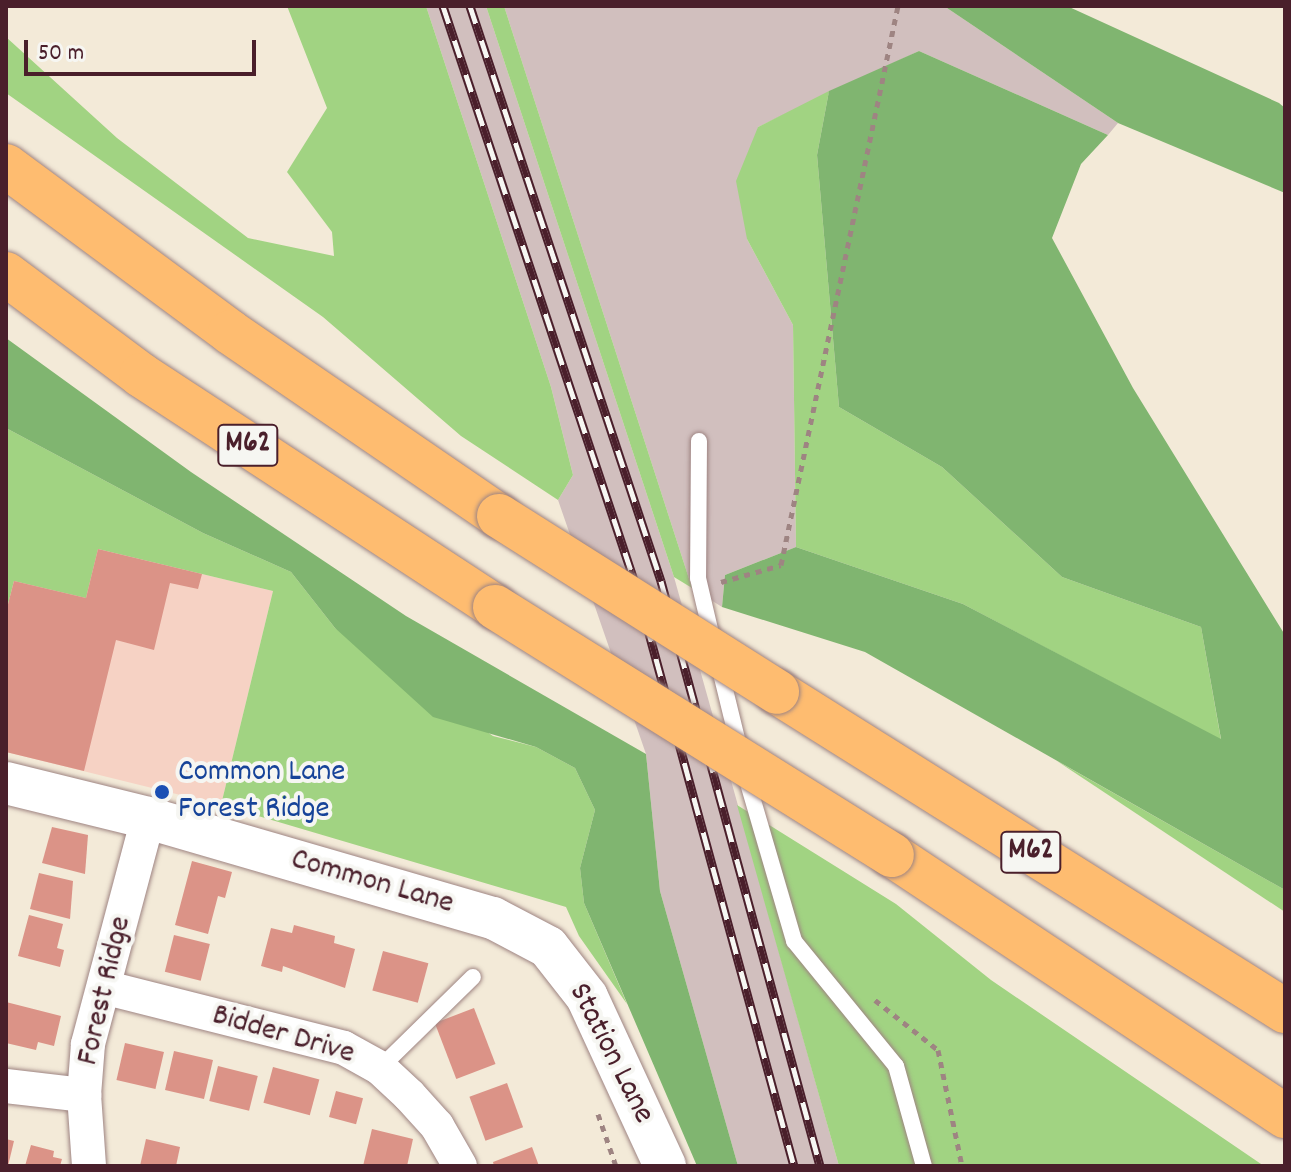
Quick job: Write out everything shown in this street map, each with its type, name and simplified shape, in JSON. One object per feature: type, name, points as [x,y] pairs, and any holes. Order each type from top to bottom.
[{"type":"highway","name":"M62","points":[[6,166],[230,332],[499,516],[1285,1011]]},
{"type":"highway","name":"M62","points":[[6,274],[141,375],[495,607],[892,855],[1285,1116]]},
{"type":"street","name":"Common Lane","points":[[6,783],[148,818],[493,918],[548,947]]},
{"type":"street","name":"Forest Ridge","points":[[89,1166],[84,1095],[88,1044],[107,988],[148,818]]},
{"type":"street","name":"Station Lane","points":[[548,947],[587,997],[665,1166]]},
{"type":"street","name":"Bidder Drive","points":[[107,988],[344,1048],[380,1068],[437,1126],[460,1166]]},
{"type":"street","points":[[6,1086],[84,1095]]},
{"type":"lane","points":[[699,441],[698,578],[760,836],[794,941],[896,1066],[924,1166]]},
{"type":"lane","points":[[380,1068],[473,977]]},
{"type":"path","points":[[712,584],[781,565],[898,6]]},
{"type":"path","points":[[868,994],[938,1050],[962,1166]]},
{"type":"shaded area","points":[[426,6],[486,6],[674,577],[839,1166],[738,1166],[660,891],[646,754],[558,500],[573,475],[551,387]]},
{"type":"shaded area","points":[[504,6],[944,6],[1118,123],[1108,135],[919,51],[758,127],[747,239],[793,325],[796,547],[725,575],[722,607],[692,588]]},
{"type":"shaded area","points":[[98,549],[273,591],[221,805],[6,752],[6,612],[14,581]]},
{"type":"green space","points":[[287,6],[426,6],[551,387],[573,475],[558,500],[461,436],[323,317],[6,93],[6,37],[117,138],[248,238],[334,256],[332,232],[287,172],[327,108]]},
{"type":"green space","points":[[486,6],[504,6],[692,588],[674,577]]},
{"type":"green space","points":[[944,6],[1067,6],[1279,103],[1285,108],[1285,193],[1118,123]]},
{"type":"green space","points":[[919,51],[1108,135],[1081,164],[1052,238],[1133,388],[1285,635],[1285,890],[865,652],[722,607],[725,575],[796,547],[963,604],[1221,739],[1201,627],[1062,577],[942,467],[839,407],[817,155],[829,91]]},
{"type":"green space","points":[[829,91],[817,155],[839,407],[942,467],[1062,577],[1201,627],[1221,740],[963,604],[796,547],[793,325],[747,239],[736,181],[758,127]]},
{"type":"green space","points":[[6,338],[191,472],[406,616],[646,754],[660,891],[738,1166],[697,1166],[584,903],[580,868],[595,810],[575,768],[536,747],[433,717],[335,628],[291,572],[203,533],[6,428]]},
{"type":"green space","points":[[6,428],[203,533],[291,572],[335,628],[493,736],[536,747],[575,768],[595,810],[580,868],[584,903],[627,1004],[579,936],[566,907],[221,805],[273,591],[98,549],[86,598],[14,581],[6,612]]},
{"type":"green space","points":[[1057,761],[1285,890],[1285,912]]},
{"type":"green space","points":[[737,805],[896,904],[991,980],[1264,1166],[839,1166]]},
{"type":"building","points":[[98,549],[202,574],[198,589],[170,583],[154,650],[116,640],[84,771],[6,752],[6,612],[14,581],[86,598]]},
{"type":"building","points":[[52,827],[88,835],[85,874],[42,863]]},
{"type":"building","points":[[192,861],[232,872],[225,898],[218,896],[208,934],[175,925]]},
{"type":"building","points":[[39,873],[73,881],[70,919],[30,909]]},
{"type":"building","points":[[29,915],[63,924],[57,948],[64,950],[60,967],[18,956]]},
{"type":"building","points":[[294,925],[335,936],[334,943],[355,949],[345,988],[283,966],[282,972],[261,966],[271,928],[292,933]]},
{"type":"building","points":[[174,935],[210,944],[201,981],[165,972]]},
{"type":"building","points":[[383,951],[428,963],[418,1003],[372,991]]},
{"type":"building","points":[[6,1002],[61,1016],[54,1046],[38,1042],[36,1050],[6,1043]]},
{"type":"building","points":[[474,1008],[496,1064],[456,1079],[435,1023]]},
{"type":"building","points":[[125,1043],[164,1052],[155,1089],[116,1080]]},
{"type":"building","points":[[174,1051],[213,1060],[204,1099],[165,1090]]},
{"type":"building","points":[[218,1066],[258,1076],[249,1111],[209,1101]]},
{"type":"building","points":[[273,1067],[319,1079],[310,1115],[263,1103]]},
{"type":"building","points":[[507,1083],[523,1127],[485,1141],[469,1097]]},
{"type":"building","points":[[336,1091],[363,1098],[356,1124],[329,1117]]},
{"type":"building","points":[[372,1129],[413,1139],[407,1166],[363,1166]]},
{"type":"building","points":[[6,1139],[14,1141],[8,1166],[6,1166]]},
{"type":"building","points":[[146,1139],[180,1147],[176,1166],[140,1166]]},
{"type":"building","points":[[31,1145],[54,1151],[53,1157],[62,1159],[60,1166],[25,1166]]},
{"type":"building","points":[[532,1147],[539,1166],[494,1166],[493,1162]]},
{"type":"railway","points":[[443,6],[637,589],[794,1166]]},
{"type":"railway","points":[[470,6],[661,581],[820,1166]]},
{"type":"place","name":"Common Lane Forest Ridge","points":[[162,792]]}]
